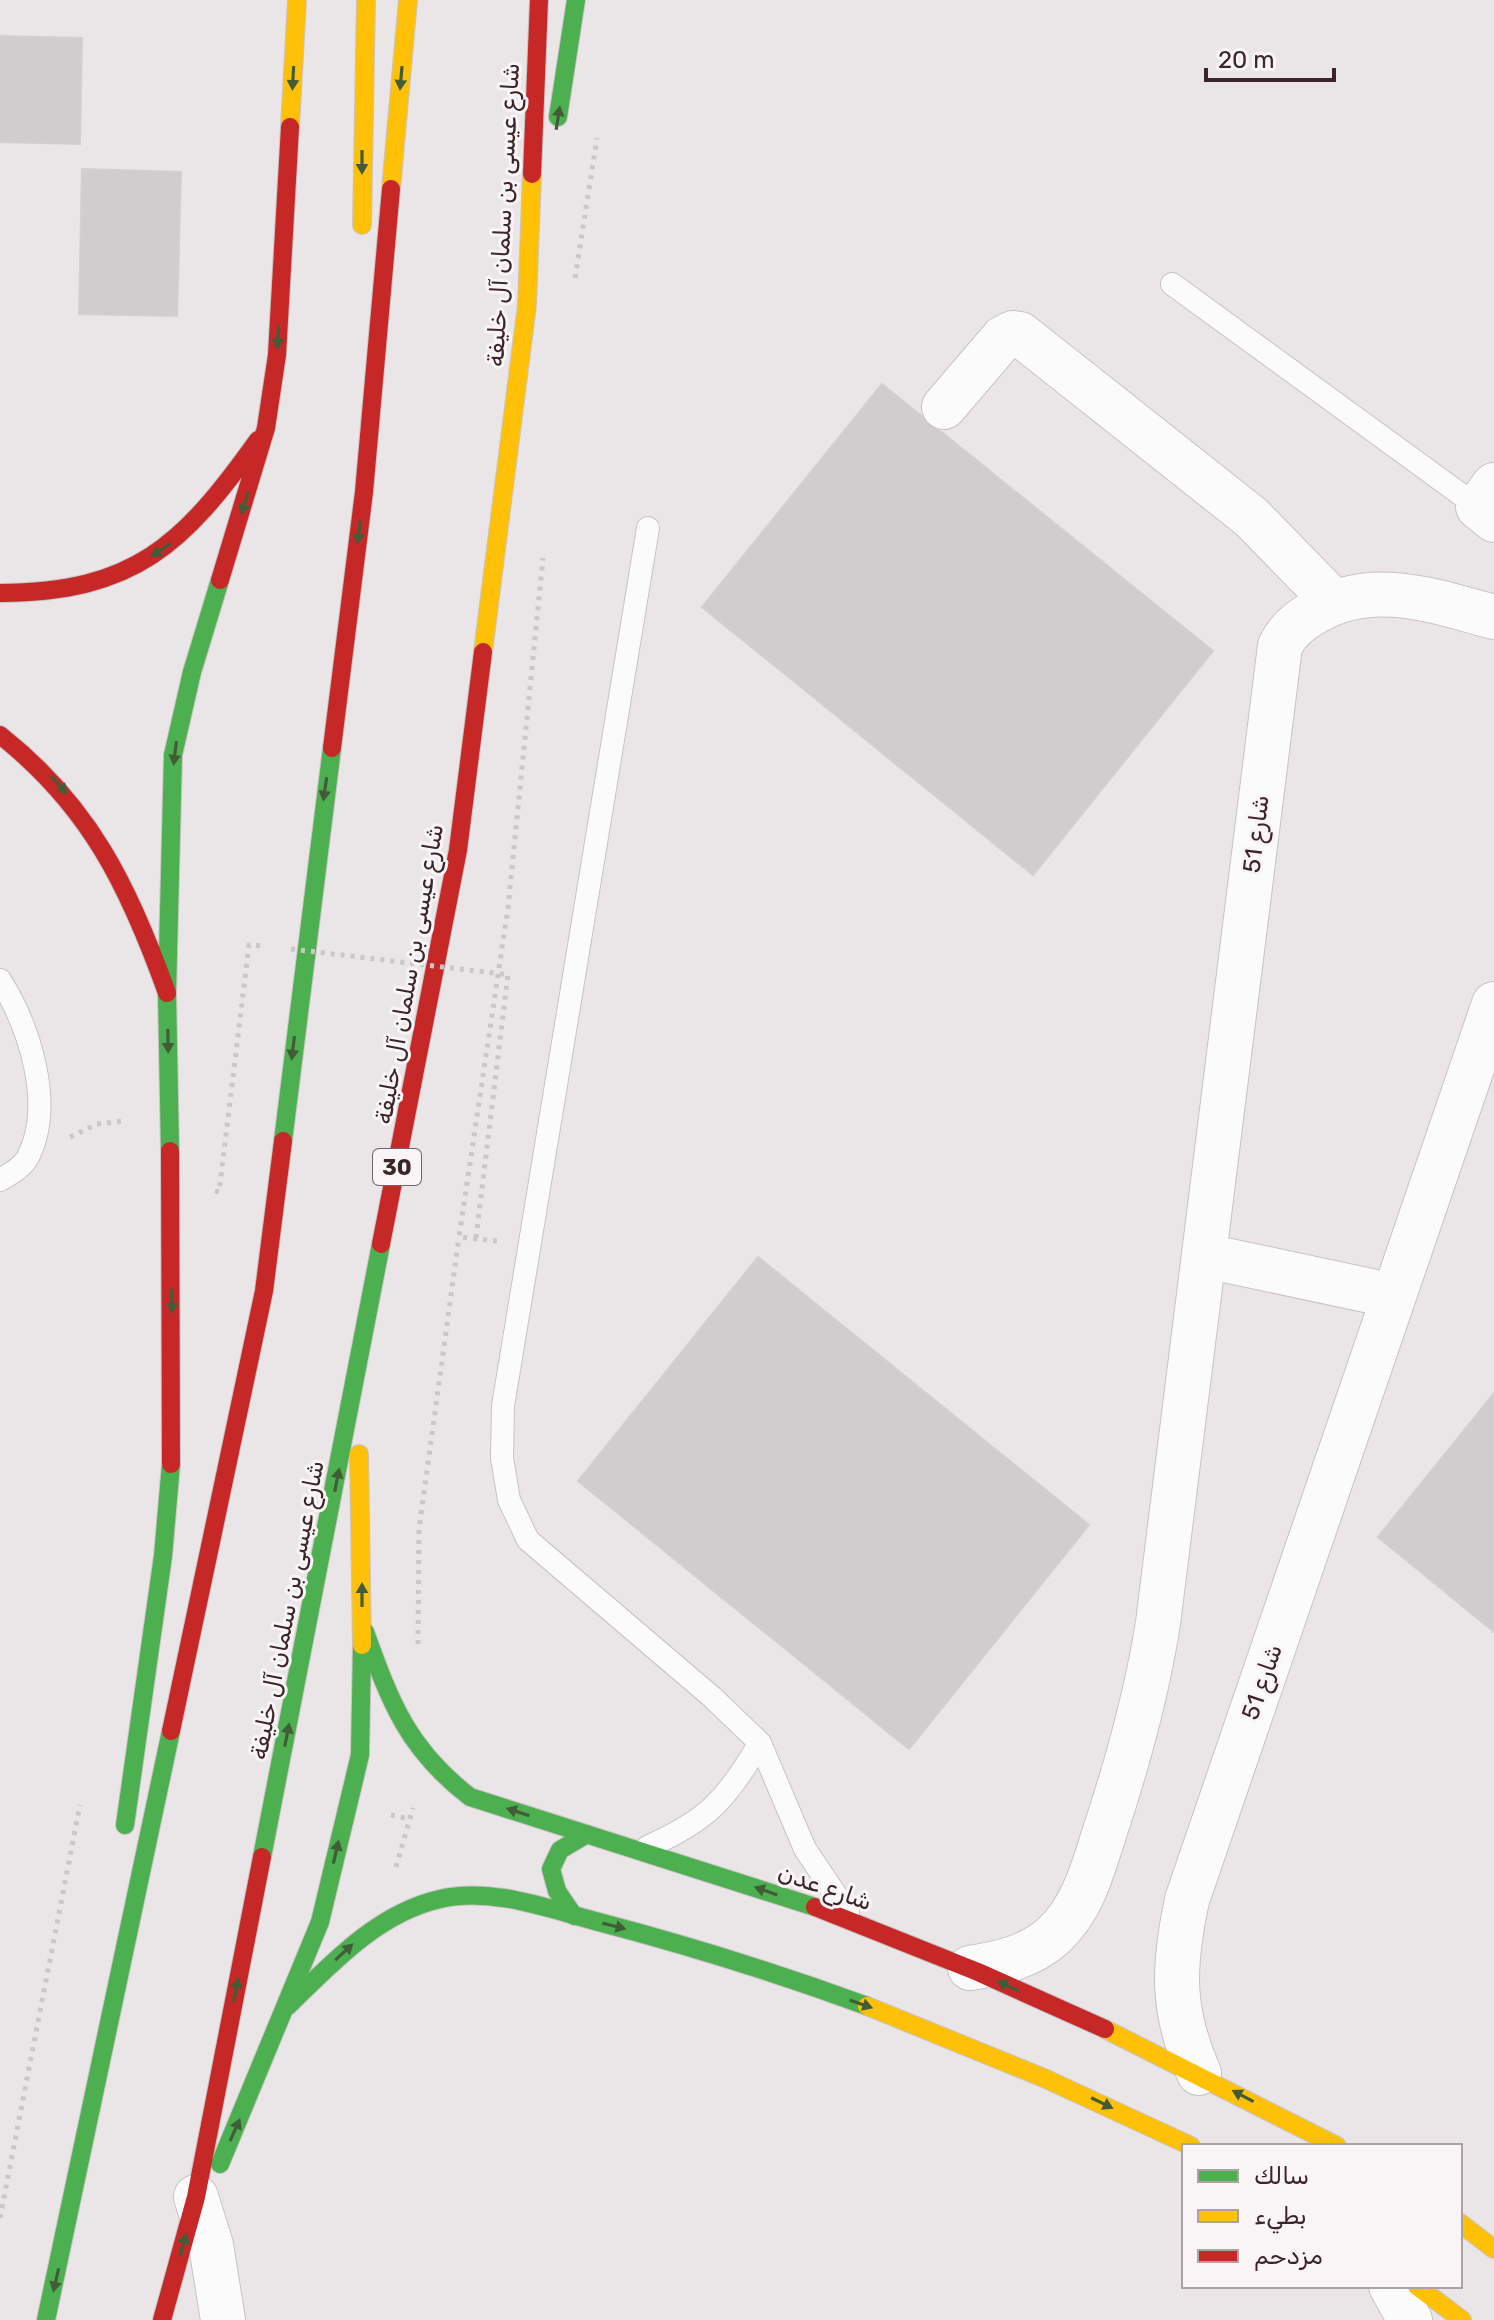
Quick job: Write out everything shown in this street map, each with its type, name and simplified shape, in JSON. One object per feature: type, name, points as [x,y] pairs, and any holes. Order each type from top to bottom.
[{"type":"main road","points":[[121,1851],[163,1556],[171,1463],[173,1369],[167,993],[173,755],[192,672],[266,428],[277,355],[297,0]]},
{"type":"main road","points":[[363,241],[362,84],[366,0]]},
{"type":"main road","points":[[46,2320],[66,2240],[264,1291],[364,492],[408,0]]},
{"type":"main road","name":"شارع عيسى بن سلمان آل خليفة","points":[[162,2320],[196,2197],[458,850],[527,305],[539,0]]},
{"type":"main road","points":[[527,305],[576,0]]},
{"type":"main road","points":[[363,288],[364,492]]},
{"type":"main road","points":[[0,593],[37,596],[74,592],[104,582],[149,557],[186,531],[209,508],[266,428]]},
{"type":"main road","points":[[0,735],[58,782],[83,815],[125,884],[167,993]]},
{"type":"main road","points":[[196,2197],[218,2168],[288,2006],[320,1922],[360,1755],[362,1497],[355,1392]]},
{"type":"main road","name":"شارع عدن","points":[[363,1626],[398,1725],[427,1761],[470,1797],[853,1921],[970,1968],[1199,2073],[1333,2144]]},
{"type":"main road","points":[[574,1916],[556,1895],[550,1877],[553,1858],[566,1843],[587,1834]]},
{"type":"main road","points":[[288,2006],[353,1943],[379,1926],[438,1899],[465,1895],[497,1898],[664,1938],[941,2032],[1087,2095],[1187,2144]]},
{"type":"main road","points":[[66,2240],[110,1929]]},
{"type":"main road","points":[[1279,2115],[1290,2144]]},
{"type":"main road","points":[[1462,2212],[1483,2216]]},
{"type":"main road","points":[[1462,2225],[1494,2249]]},
{"type":"main road","points":[[1420,2288],[1462,2320]]},
{"type":"street","points":[[944,407],[1003,338],[1013,333],[1020,334],[1251,517],[1334,602]]},
{"type":"street","name":"شارع 51","points":[[970,1968],[1007,1961],[1043,1944],[1076,1910],[1137,1734],[1148,1685],[1206,1256],[1277,656],[1284,638],[1298,623],[1334,602],[1376,593],[1397,594],[1494,617]]},
{"type":"street","name":"شارع 51","points":[[1199,2073],[1183,2037],[1177,2009],[1177,1952],[1187,1900],[1494,1004]]},
{"type":"street","points":[[1206,1256],[1394,1296]]},
{"type":"street","points":[[196,2197],[211,2245],[223,2320]]},
{"type":"street","points":[[1392,2288],[1410,2320]]},
{"type":"lane","points":[[1172,284],[1489,504]]},
{"type":"lane","points":[[648,528],[503,1406],[502,1458],[509,1500],[528,1540],[760,1743],[805,1849],[853,1921]]},
{"type":"lane","points":[[0,980],[22,1020],[34,1056],[37,1122],[27,1159],[0,1180]]},
{"type":"lane","points":[[639,1851],[678,1834],[720,1804],[760,1743]]},
{"type":"path","points":[[573,293],[599,123]]},
{"type":"path","points":[[417,1652],[419,1529],[508,908],[544,544]]},
{"type":"path","points":[[219,1192],[249,945]]},
{"type":"path","points":[[291,949],[508,974],[476,1238],[459,1237]]},
{"type":"path","points":[[27,1159],[97,1124],[129,1121]]},
{"type":"path","points":[[379,1926],[427,1761]]},
{"type":"path","points":[[0,2218],[81,1797]]},
{"type":"building","points":[[0,36],[82,38],[80,144],[0,142]]},
{"type":"building","points":[[82,169],[181,172],[177,316],[79,314]]},
{"type":"building","points":[[882,384],[1213,651],[1033,875],[702,607]]},
{"type":"building","points":[[758,1257],[1089,1525],[909,1749],[578,1481]]},
{"type":"building","points":[[1494,1393],[1494,1632],[1378,1537]]},
{"type":"traffic: fast","points":[[558,117],[576,0]]},
{"type":"traffic: fast","points":[[170,1151],[167,993],[173,755],[192,672],[220,580]]},
{"type":"traffic: fast","points":[[283,1141],[332,748]]},
{"type":"traffic: fast","points":[[262,1857],[381,1244]]},
{"type":"traffic: fast","points":[[125,1825],[163,1556],[171,1464]]},
{"type":"traffic: fast","points":[[365,1632],[393,1703],[416,1743],[470,1797],[815,1907]]},
{"type":"traffic: fast","points":[[220,2164],[320,1922],[360,1755],[362,1645]]},
{"type":"traffic: fast","points":[[46,2320],[171,1731]]},
{"type":"traffic: fast","points":[[574,1916],[557,1891],[551,1869],[560,1850],[587,1834]]},
{"type":"traffic: fast","points":[[288,2006],[376,1928],[417,1906],[459,1896],[499,1897],[538,1905],[766,1971],[867,2006]]},
{"type":"traffic: slow","points":[[290,127],[297,0]]},
{"type":"traffic: slow","points":[[362,225],[366,0]]},
{"type":"traffic: slow","points":[[391,189],[408,0]]},
{"type":"traffic: slow","points":[[483,652],[527,305],[532,174]]},
{"type":"traffic: slow","points":[[359,1454],[362,1645]]},
{"type":"traffic: slow","points":[[867,2006],[1044,2078],[1187,2144]]},
{"type":"traffic: slow","points":[[1105,2029],[1333,2144]]},
{"type":"traffic: slow","points":[[1462,2225],[1494,2249]]},
{"type":"traffic: slow","points":[[1420,2288],[1462,2320]]},
{"type":"traffic: jam","points":[[532,174],[539,0]]},
{"type":"traffic: jam","points":[[220,580],[266,428],[277,355],[290,127]]},
{"type":"traffic: jam","points":[[332,748],[364,492],[391,189]]},
{"type":"traffic: jam","points":[[0,593],[87,583],[121,572],[152,556],[205,508],[258,440]]},
{"type":"traffic: jam","points":[[381,1244],[458,850],[483,652]]},
{"type":"traffic: jam","points":[[0,735],[59,790],[103,851],[138,918],[167,993]]},
{"type":"traffic: jam","points":[[171,1731],[264,1291],[283,1141]]},
{"type":"traffic: jam","points":[[170,1151],[171,1464]]},
{"type":"traffic: jam","points":[[162,2320],[196,2197],[262,1857]]},
{"type":"traffic: jam","points":[[815,1907],[978,1972],[1105,2029]]}]
